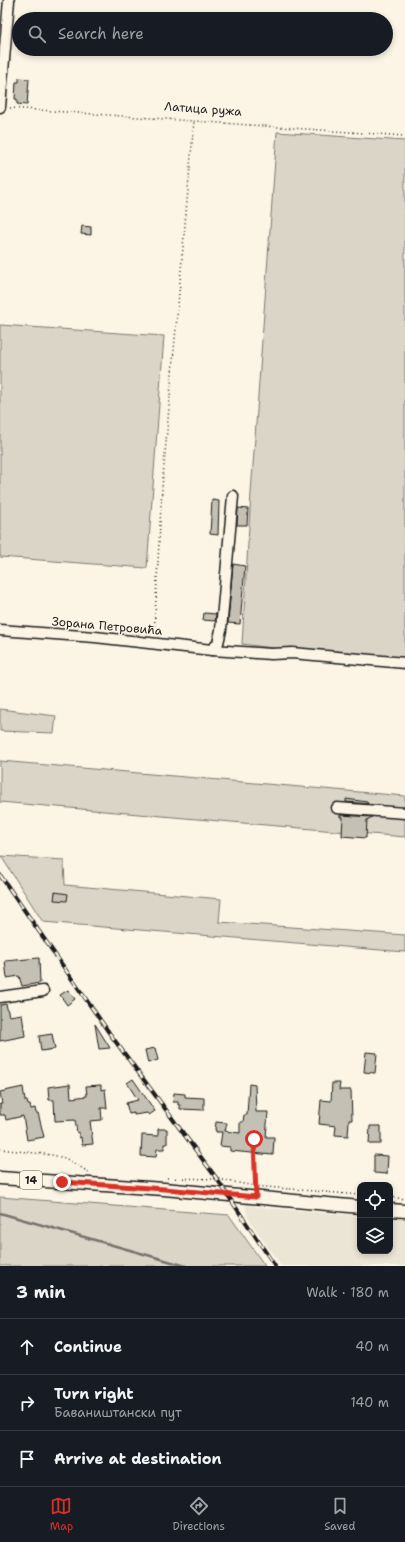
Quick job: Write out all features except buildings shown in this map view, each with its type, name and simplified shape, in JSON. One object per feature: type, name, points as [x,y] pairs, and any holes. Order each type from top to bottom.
[{"type":"main road","name":"14","points":[[0,1178],[164,1189],[255,1191],[357,1207]]},
{"type":"main road","points":[[393,1210],[405,1211]]},
{"type":"street","points":[[0,107],[9,0]]},
{"type":"street","points":[[212,650],[218,643],[221,630],[233,496]]},
{"type":"street","name":"Зорана Петровића","points":[[0,630],[154,643],[212,650],[292,654],[405,663]]},
{"type":"street","points":[[337,808],[405,813]]},
{"type":"street","points":[[0,997],[43,991]]},
{"type":"path","name":"Латица ружа","points":[[0,107],[405,136]]},
{"type":"path","points":[[154,643],[162,488],[194,121]]},
{"type":"path","points":[[254,1139],[255,1191]]},
{"type":"path","points":[[0,1149],[65,1158],[90,1174]]},
{"type":"path","points":[[164,1178],[217,1179],[255,1191],[357,1195]]},
{"type":"path","points":[[393,1198],[405,1199]]},
{"type":"shaded area","points":[[277,132],[405,141],[405,665],[242,644],[251,493]]},
{"type":"shaded area","points":[[0,325],[164,336],[147,568],[0,557]]},
{"type":"shaded area","points":[[0,709],[56,716],[54,733],[0,731]]},
{"type":"shaded area","points":[[0,761],[405,796],[405,837],[0,802]]},
{"type":"shaded area","points":[[1,856],[64,860],[65,885],[221,899],[219,922],[405,935],[405,952],[43,922]]},
{"type":"shaded area","points":[[0,1197],[229,1215],[265,1266],[0,1266]]},
{"type":"shaded area","points":[[245,1205],[357,1216],[357,1254],[393,1254],[393,1218],[405,1219],[405,1266],[281,1266],[248,1218]]},
{"type":"waterway","points":[[0,1213],[186,1266]]},
{"type":"railway","points":[[0,875],[110,1034],[217,1179],[275,1266]]},
{"type":"route","points":[[62,1182],[256,1197],[254,1139]]}]
